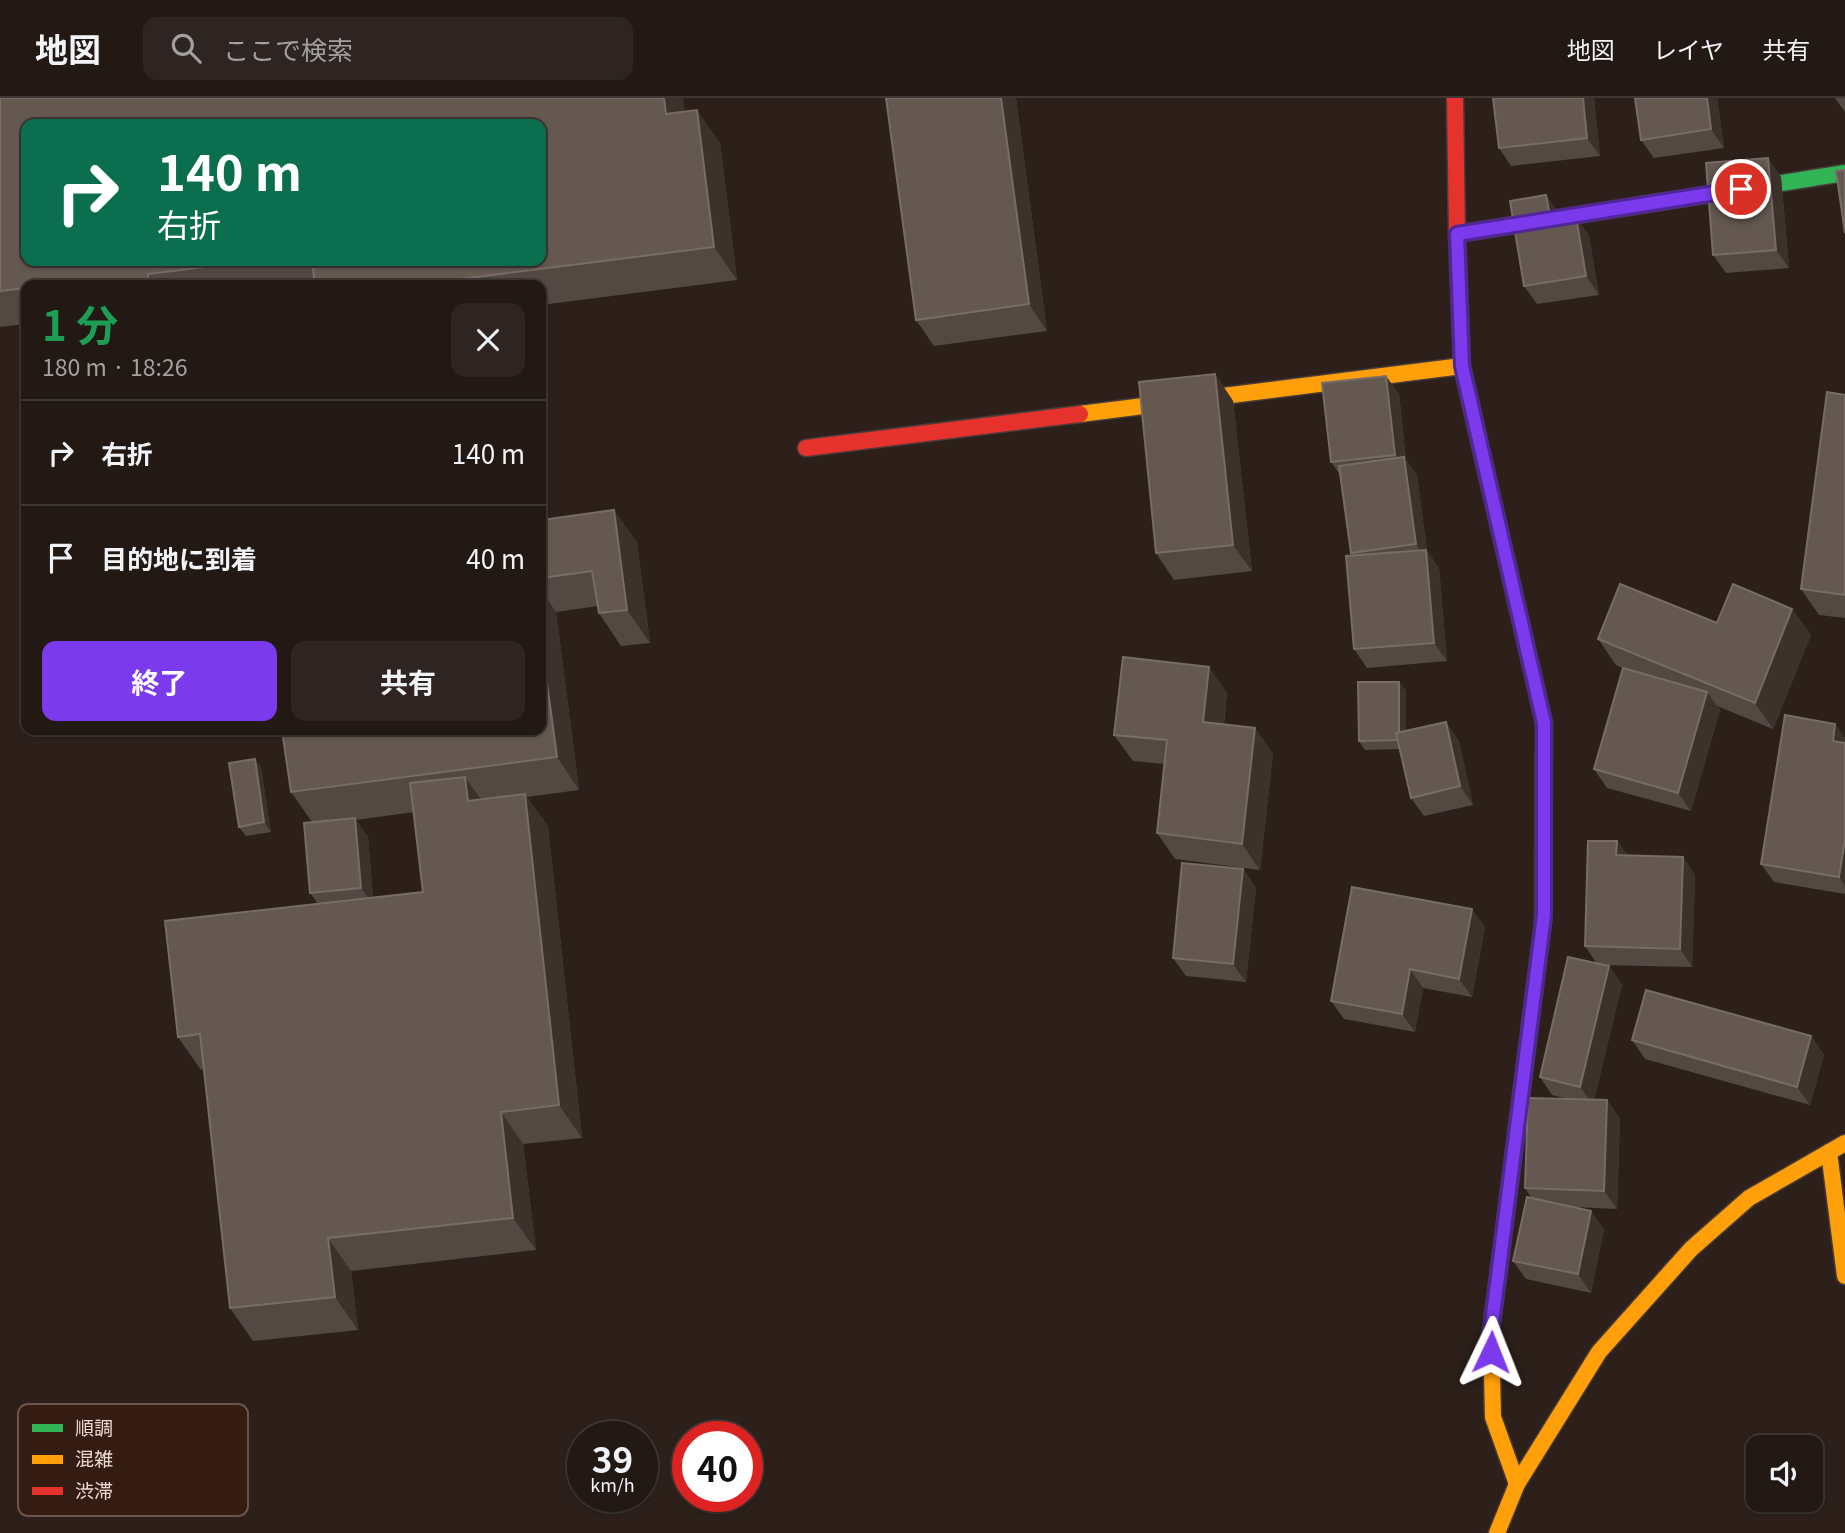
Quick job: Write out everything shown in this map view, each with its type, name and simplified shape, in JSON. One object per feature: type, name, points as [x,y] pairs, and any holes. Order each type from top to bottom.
[{"type":"street","points":[[1455,98],[1462,366],[1544,723],[1544,915],[1491,1331],[1493,1417],[1517,1484]]},
{"type":"street","points":[[1457,234],[1845,173]]},
{"type":"street","points":[[806,448],[1462,366]]},
{"type":"street","points":[[1497,1533],[1517,1484],[1599,1352],[1691,1249],[1749,1198],[1845,1143]]},
{"type":"street","points":[[1829,1152],[1845,1276]]},
{"type":"building","points":[[0,98],[664,98],[666,114],[697,110],[714,247],[461,280],[314,280],[313,266],[546,266],[546,119],[21,119],[21,266],[213,266],[148,274],[149,280],[21,280],[21,289],[0,291]]},
{"type":"building","points":[[886,98],[1001,98],[1029,304],[916,320]]},
{"type":"building","points":[[1493,98],[1583,98],[1587,138],[1499,148]]},
{"type":"building","points":[[1635,98],[1707,98],[1711,129],[1641,140]]},
{"type":"building","points":[[1768,158],[1776,250],[1713,255],[1706,163]]},
{"type":"building","points":[[1845,170],[1845,233],[1836,171]]},
{"type":"building","points":[[1546,195],[1551,222],[1576,217],[1586,276],[1524,286],[1510,201]]},
{"type":"building","points":[[1215,374],[1233,545],[1156,553],[1139,382]]},
{"type":"building","points":[[1386,376],[1395,455],[1331,462],[1322,383]]},
{"type":"building","points":[[1827,392],[1845,395],[1845,595],[1801,589]]},
{"type":"building","points":[[1404,457],[1416,544],[1351,553],[1339,466]]},
{"type":"building","points":[[614,510],[627,610],[599,613],[592,571],[546,577],[546,519]]},
{"type":"building","points":[[1426,550],[1434,643],[1354,649],[1346,556]]},
{"type":"building","points":[[1620,584],[1717,623],[1733,584],[1792,609],[1755,703],[1598,639]]},
{"type":"building","points":[[1123,657],[1209,667],[1203,722],[1255,728],[1242,844],[1157,833],[1167,740],[1114,735]]},
{"type":"building","points":[[1623,668],[1707,692],[1678,793],[1594,769]]},
{"type":"building","points":[[546,675],[557,757],[291,792],[283,735],[546,735]]},
{"type":"building","points":[[1358,682],[1399,682],[1399,733],[1396,733],[1398,740],[1359,741]]},
{"type":"building","points":[[1785,715],[1835,724],[1833,741],[1845,743],[1845,839],[1839,877],[1761,864]]},
{"type":"building","points":[[1446,722],[1460,786],[1411,798],[1396,733]]},
{"type":"building","points":[[255,759],[264,822],[239,827],[229,763]]},
{"type":"building","points":[[465,777],[468,801],[525,794],[559,1105],[501,1112],[513,1218],[328,1238],[335,1297],[230,1308],[200,1034],[178,1037],[165,921],[423,892],[410,783]]},
{"type":"building","points":[[355,818],[361,888],[310,893],[304,823]]},
{"type":"building","points":[[1588,841],[1617,841],[1616,855],[1683,857],[1680,949],[1585,946]]},
{"type":"building","points":[[1182,863],[1243,869],[1233,964],[1173,958]]},
{"type":"building","points":[[1352,887],[1472,909],[1459,979],[1410,969],[1402,1014],[1331,1001]]},
{"type":"building","points":[[1568,957],[1609,966],[1580,1087],[1540,1077]]},
{"type":"building","points":[[1646,990],[1811,1036],[1797,1087],[1632,1040]]},
{"type":"building","points":[[1528,1098],[1607,1100],[1604,1191],[1525,1188]]},
{"type":"building","points":[[1527,1197],[1591,1211],[1578,1274],[1513,1261]]},
{"type":"traffic: fast","points":[[1457,234],[1845,173]]},
{"type":"traffic: fast","points":[[1501,1253],[1543,922]]},
{"type":"traffic: slow","points":[[1080,414],[1462,366]]},
{"type":"traffic: slow","points":[[1471,406],[1544,723],[1543,922]]},
{"type":"traffic: slow","points":[[1497,1533],[1517,1484],[1599,1352],[1691,1249],[1749,1198],[1845,1143]]},
{"type":"traffic: slow","points":[[1829,1152],[1845,1276]]},
{"type":"traffic: slow","points":[[1501,1253],[1491,1330],[1493,1417],[1517,1484]]},
{"type":"traffic: jam","points":[[1455,98],[1462,366],[1471,406]]},
{"type":"traffic: jam","points":[[806,448],[1080,414]]},
{"type":"route","points":[[1491,1352],[1491,1331],[1544,915],[1544,723],[1462,366],[1457,234],[1741,189]]}]
